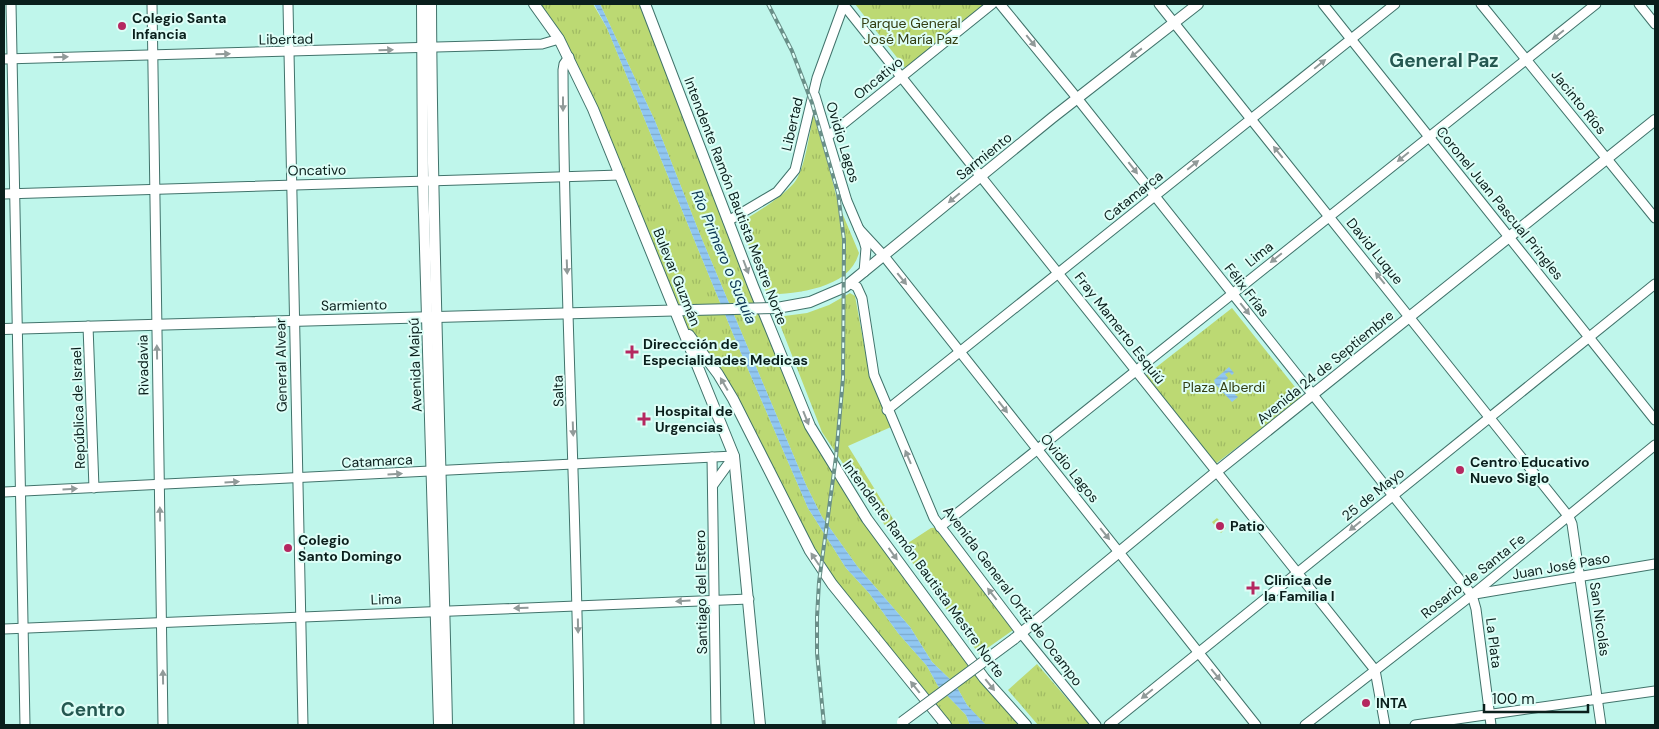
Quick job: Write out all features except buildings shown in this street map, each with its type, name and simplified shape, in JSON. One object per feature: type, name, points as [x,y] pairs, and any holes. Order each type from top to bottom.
[{"type":"main road","name":"Avenida Maipú","points":[[422,4],[427,48]]},
{"type":"main road","name":"Avenida Maipú","points":[[431,4],[427,48],[428,181],[440,611],[447,725]]},
{"type":"main road","name":"Bulevar Guzmán","points":[[534,4],[559,39],[569,58],[620,175],[734,456],[760,725]]},
{"type":"main road","name":"Intendente Ramón Bautista Mestre Norte","points":[[645,4],[728,221],[810,426],[822,449],[867,519],[978,670],[1026,725]]},
{"type":"main road","name":"Sarmiento","points":[[4,329],[569,312],[777,308],[810,302],[829,296],[850,283],[981,175],[1198,4]]},
{"type":"main road","name":"Avenida 24 de Septiembre","points":[[901,724],[1021,637],[1119,552],[1216,472],[1655,120]]},
{"type":"main road","points":[[680,322],[718,374],[810,551],[832,584],[946,725]]},
{"type":"main road","name":"Avenida Maipú","points":[[439,725],[440,611]]},
{"type":"street","points":[[11,4],[8,59],[15,194],[25,725]]},
{"type":"street","name":"Rivadavia","points":[[152,4],[164,725]]},
{"type":"street","name":"General Alvear","points":[[288,4],[290,185],[304,725]]},
{"type":"street","name":"Libertad","points":[[728,221],[777,192],[794,170],[814,90],[843,4]]},
{"type":"street","name":"Fray Mamerto Esquiú","points":[[843,4],[1375,670]]},
{"type":"street","name":"Oncativo","points":[[827,137],[992,4]]},
{"type":"street","name":"Félix Frías","points":[[1000,4],[1078,98],[1472,595]]},
{"type":"street","name":"David Luque","points":[[1159,4],[1569,517]]},
{"type":"street","name":"Coronel Juan Pascual Pringles","points":[[1323,4],[1655,420]]},
{"type":"street","name":"Catamarca","points":[[888,410],[1395,4]]},
{"type":"street","name":"Jacinto Ríos","points":[[1481,4],[1655,218]]},
{"type":"street","name":"Lima","points":[[940,527],[1596,4]]},
{"type":"street","points":[[1639,4],[1655,24]]},
{"type":"street","name":"Libertad","points":[[8,59],[289,53],[542,44],[559,39]]},
{"type":"street","name":"Salta","points":[[569,58],[564,64],[563,70],[564,176],[578,605],[579,725]]},
{"type":"street","name":"Ovidio Lagos","points":[[814,90],[847,201],[866,248],[864,272]]},
{"type":"street","name":"Oncativo","points":[[4,194],[620,175]]},
{"type":"street","name":"Ovidio Lagos","points":[[859,229],[884,256],[1256,725]]},
{"type":"street","name":"Avenida General Ortiz de Ocampo","points":[[850,283],[857,287],[862,298],[874,375],[930,510],[940,527],[1014,623],[1016,632],[1096,725]]},
{"type":"street","name":"25 de Mayo","points":[[1109,725],[1655,284]]},
{"type":"street","name":"República de Israel","points":[[88,326],[94,488]]},
{"type":"street","name":"Rosario de Santa Fe","points":[[1305,725],[1472,595],[1655,446]]},
{"type":"street","points":[[713,485],[734,456]]},
{"type":"street","name":"Catamarca","points":[[4,492],[734,456]]},
{"type":"street","name":"Santiago del Estero","points":[[712,457],[716,599],[716,725]]},
{"type":"street","name":"San Nicolás","points":[[1569,517],[1572,524],[1601,725]]},
{"type":"street","name":"Juan José Paso","points":[[1472,595],[1655,564]]},
{"type":"street","name":"La Plata","points":[[1472,595],[1476,610],[1491,725]]},
{"type":"street","name":"Lima","points":[[4,629],[749,598]]},
{"type":"street","points":[[1375,670],[1385,725]]},
{"type":"street","points":[[1415,725],[1655,691]]},
{"type":"green space","points":[[534,4],[593,4],[607,28],[738,346],[808,508],[846,568],[869,593],[898,633],[927,666],[938,686],[966,715],[970,725],[946,725],[832,584],[732,399],[680,322],[593,109]]},
{"type":"green space","points":[[600,4],[645,4],[810,426],[867,519],[1026,725],[985,725],[967,705],[955,684],[932,662],[910,627],[857,566],[822,517],[806,485],[701,237],[655,121]]},
{"type":"green space","name":"Parque General José María Paz","points":[[855,4],[988,4],[906,69]]},
{"type":"green space","points":[[813,115],[820,132],[838,203],[859,253],[853,265],[834,282],[793,293],[767,295],[740,223],[776,200],[794,183],[804,160]]},
{"type":"green space","points":[[850,293],[855,296],[867,361],[891,427],[848,446],[908,543],[931,528],[940,527],[1016,628],[979,654],[876,513],[822,432],[777,317],[807,313],[829,305]]},
{"type":"green space","name":"Plaza Alberdi","points":[[1232,308],[1303,397],[1214,465],[1145,376]]},
{"type":"green space","name":"Patio","points":[[1217,518],[1226,528],[1221,533],[1212,522]]},
{"type":"green space","points":[[1037,664],[1090,725],[1038,725],[1008,690]]},
{"type":"water","points":[[594,4],[600,4],[655,121],[701,237],[806,485],[822,517],[857,566],[910,627],[932,662],[955,684],[967,705],[986,725],[970,725],[966,715],[938,686],[927,666],[898,633],[869,593],[846,568],[808,508],[738,346],[607,28]]},
{"type":"water","points":[[1229,367],[1234,373],[1232,375],[1229,372],[1225,374],[1228,378],[1223,383],[1238,397],[1232,402],[1215,384],[1214,380]]},
{"type":"railway","points":[[768,4],[792,51],[812,103],[838,193],[844,240],[843,378],[836,457],[819,582],[817,617],[817,653],[824,725]]},
{"type":"place","name":"Colegio Santa Infancia","points":[[122,26]]},
{"type":"place","name":"Direccción de Especialidades Medicas","points":[[632,352]]},
{"type":"place","name":"Hospital de Urgencias","points":[[644,419]]},
{"type":"place","name":"Centro Educativo Nuevo Siglo","points":[[1460,470]]},
{"type":"place","name":"Patio","points":[[1220,526]]},
{"type":"place","name":"Colegio Santo Domingo","points":[[288,548]]},
{"type":"place","name":"Clinica de la Familia I","points":[[1253,588]]},
{"type":"place","name":"INTA","points":[[1366,703]]},
{"type":"district","name":"General Paz","points":[[1444,60]]},
{"type":"district","name":"Centro","points":[[93,709]]},
{"type":"water label","name":"Río Primero o Suquía","points":[[724,257]]}]
